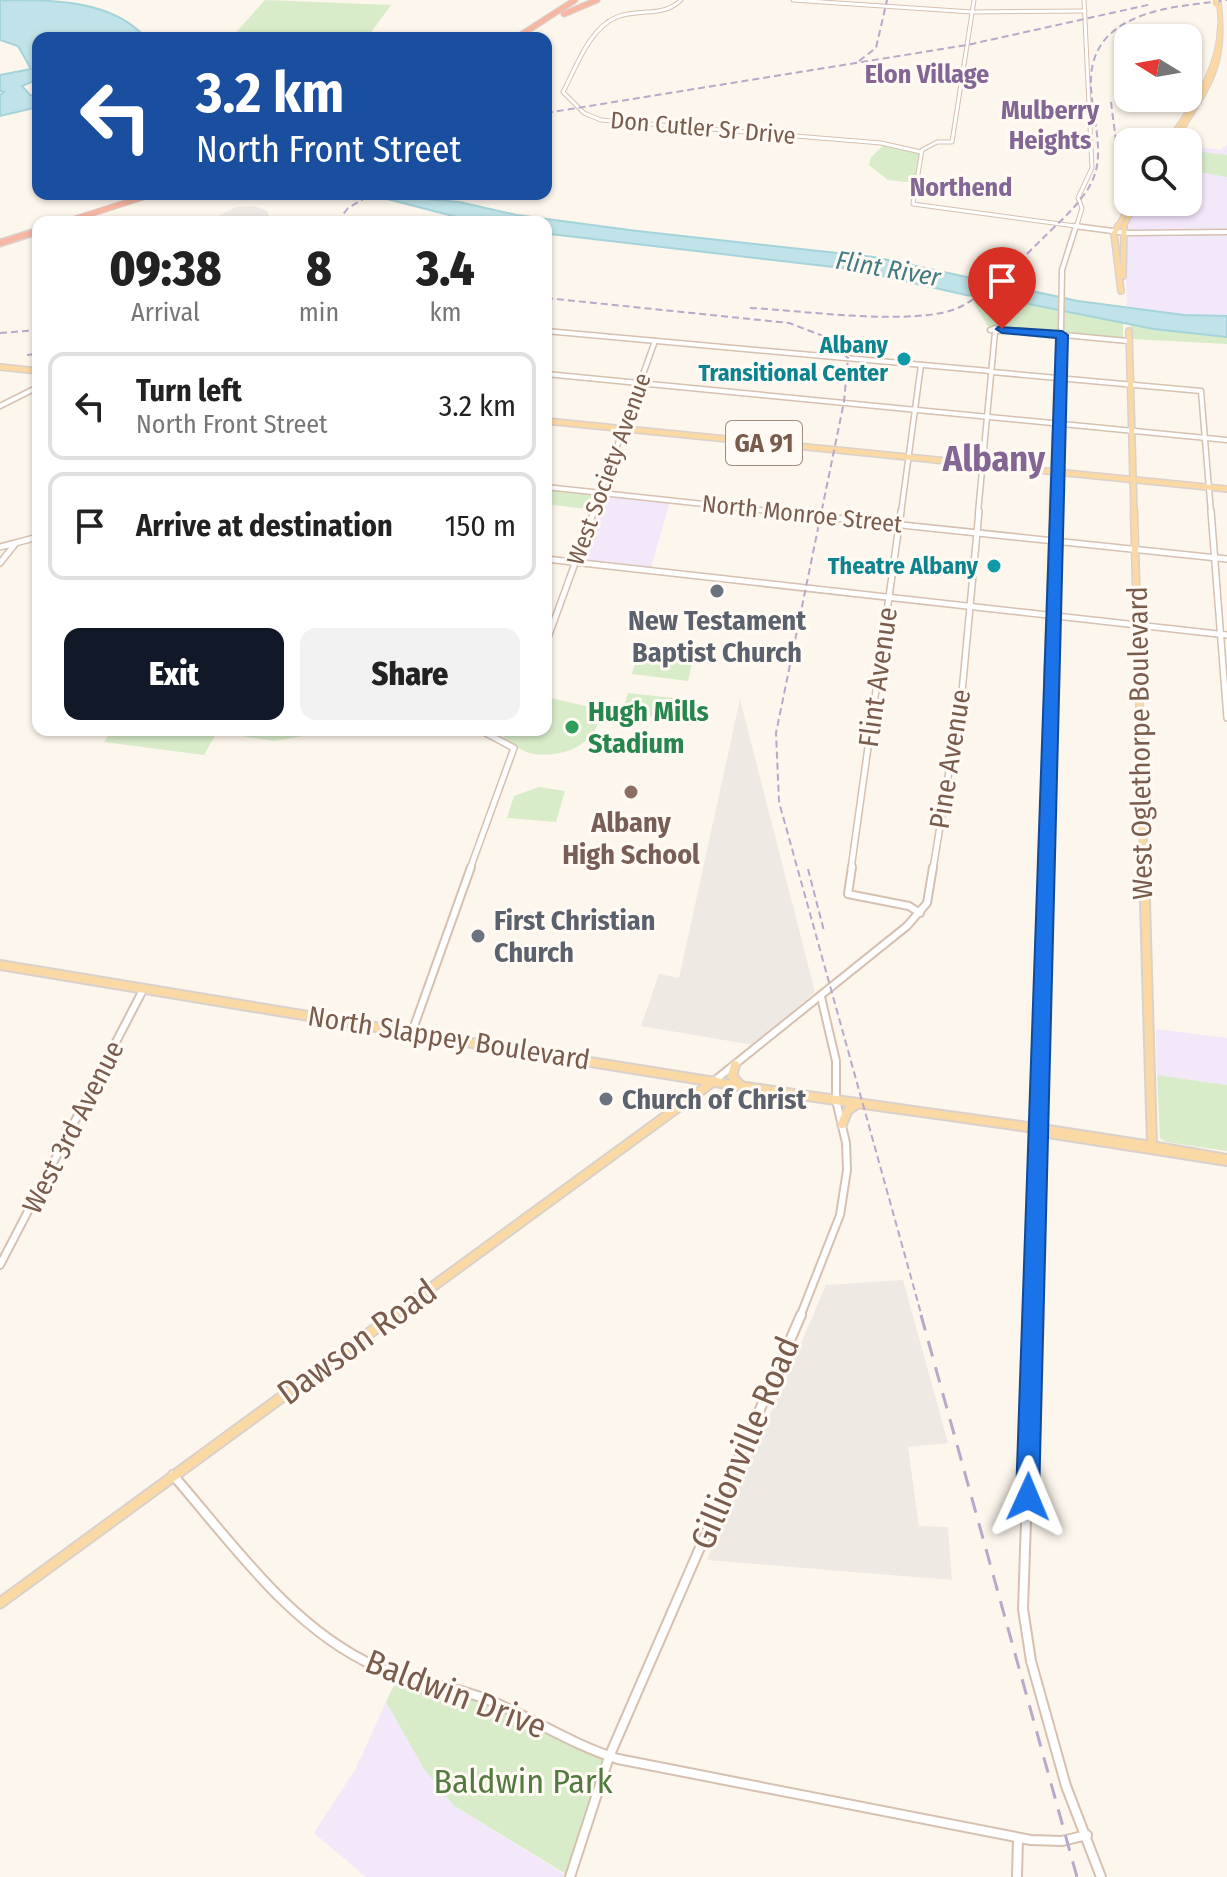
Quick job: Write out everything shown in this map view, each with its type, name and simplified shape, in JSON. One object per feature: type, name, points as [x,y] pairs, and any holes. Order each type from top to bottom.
[{"type":"highway","points":[[527,32],[564,0]]},
{"type":"highway","points":[[528,32],[575,0]]},
{"type":"highway","points":[[540,27],[581,0]]},
{"type":"highway","points":[[530,32],[597,0]]},
{"type":"highway","points":[[86,216],[140,200]]},
{"type":"highway","points":[[93,216],[130,203]]},
{"type":"highway","points":[[0,247],[16,238],[32,236]]},
{"type":"highway","points":[[0,247],[32,236]]},
{"type":"main road","points":[[1176,128],[1217,59],[1220,36],[1217,2]]},
{"type":"main road","points":[[1182,128],[1221,63],[1225,36],[1217,2]]},
{"type":"main road","points":[[1125,216],[1120,229],[1115,253],[1123,292],[1120,229],[1128,216]]},
{"type":"main road","points":[[1120,229],[1134,231]]},
{"type":"main road","points":[[1115,253],[1122,267]]},
{"type":"main road","name":"West Oglethorpe Boulevard","points":[[1128,331],[1152,1145]]},
{"type":"main road","points":[[0,367],[32,370]]},
{"type":"main road","name":"GA 91","points":[[552,422],[1227,489]]},
{"type":"main road","name":"North Slappey Boulevard","points":[[0,965],[742,1086],[1152,1145],[1227,1160]]},
{"type":"main road","points":[[735,1065],[732,1076],[742,1086]]},
{"type":"main road","name":"Dawson Road","points":[[0,1603],[714,1081]]},
{"type":"main road","points":[[842,1124],[848,1110],[857,1103]]},
{"type":"main road","name":"North Slappey Boulevard","points":[[1040,1131],[1139,1150],[1227,1160]]},
{"type":"main road","points":[[1139,1150],[1152,1145],[1167,1154]]},
{"type":"street","name":"Don Cutler Sr Drive","points":[[681,0],[671,10],[616,17],[588,42],[563,92],[584,113],[601,120],[881,143],[921,152]]},
{"type":"street","points":[[793,0],[972,12],[1016,9],[1085,11]]},
{"type":"street","points":[[974,0],[952,142],[940,142],[921,152],[914,204],[1075,226],[1227,231]]},
{"type":"street","points":[[1084,0],[1092,168],[1078,198],[1082,208],[1062,278],[1057,472],[1059,541],[1023,1609],[1031,1661],[1066,1786],[1101,1877]]},
{"type":"street","points":[[1134,231],[1227,231]]},
{"type":"street","points":[[1184,238],[1199,232]]},
{"type":"street","points":[[552,332],[1201,391],[1214,557],[1224,634],[1227,718]]},
{"type":"street","name":"Pine Avenue","points":[[920,913],[929,898],[954,741],[994,332],[1061,334]]},
{"type":"street","points":[[1061,334],[1128,341]]},
{"type":"street","name":"West Society Avenue","points":[[552,627],[655,341]]},
{"type":"street","name":"Flint Avenue","points":[[920,913],[909,906],[848,894],[921,365]]},
{"type":"street","points":[[552,375],[1227,440]]},
{"type":"street","points":[[0,406],[32,390]]},
{"type":"street","points":[[1051,720],[1047,702],[1049,615],[1057,472]]},
{"type":"street","name":"North Monroe Street","points":[[552,488],[1227,559]]},
{"type":"street","points":[[0,547],[32,539]]},
{"type":"street","points":[[0,563],[15,544]]},
{"type":"street","points":[[552,560],[1224,634]]},
{"type":"street","points":[[412,1032],[514,748],[491,736]]},
{"type":"street","points":[[714,1081],[821,997],[920,913]]},
{"type":"street","name":"West 3rd Avenue","points":[[0,1265],[144,988]]},
{"type":"street","name":"Gillionville Road","points":[[570,1877],[609,1757],[832,1240],[847,1170],[836,1100],[836,1061],[821,997]]},
{"type":"street","name":"Baldwin Drive","points":[[173,1475],[268,1580],[318,1628],[358,1658],[398,1675],[474,1694],[609,1757],[1018,1838],[1053,1842],[1087,1835]]},
{"type":"street","points":[[1017,1877],[1018,1838]]},
{"type":"shaded area","points":[[1227,144],[1227,316],[1184,315],[1127,306],[1123,230],[1130,216],[1202,216],[1202,148],[1221,150]]},
{"type":"shaded area","points":[[254,206],[267,211],[269,216],[218,216],[236,207]]},
{"type":"shaded area","points":[[600,493],[670,501],[650,571],[576,562]]},
{"type":"shaded area","points":[[740,699],[815,992],[753,1045],[641,1026],[659,974],[679,978]]},
{"type":"shaded area","points":[[1156,1029],[1227,1038],[1227,1085],[1157,1075]]},
{"type":"shaded area","points":[[903,1280],[948,1443],[908,1447],[919,1526],[948,1527],[952,1580],[707,1560],[826,1285]]},
{"type":"shaded area","points":[[386,1702],[424,1769],[453,1805],[569,1877],[366,1877],[314,1833],[356,1768]]},
{"type":"green space","points":[[265,0],[391,5],[371,32],[236,32]]},
{"type":"green space","points":[[886,143],[921,152],[916,183],[888,180],[869,165],[871,157]]},
{"type":"green space","points":[[1202,152],[1227,155],[1227,177],[1202,173]]},
{"type":"green space","points":[[980,297],[1113,319],[1123,322],[1123,338],[988,326],[973,302]]},
{"type":"green space","points":[[1130,324],[1227,337],[1227,344],[1132,339]]},
{"type":"green space","points":[[552,489],[599,493],[594,510],[552,505]]},
{"type":"green space","points":[[637,656],[692,663],[688,681],[632,674]]},
{"type":"green space","points":[[628,693],[683,699],[679,720],[622,713]]},
{"type":"green space","name":"Hugh Mills Stadium","points":[[552,698],[594,708],[600,716],[592,735],[585,742],[556,754],[534,754],[505,740],[504,736],[552,736]]},
{"type":"green space","points":[[108,736],[215,736],[204,755],[104,742]]},
{"type":"green space","points":[[242,736],[303,736],[274,741]]},
{"type":"green space","points":[[539,787],[565,791],[556,822],[507,818],[514,796]]},
{"type":"green space","points":[[1157,1075],[1227,1085],[1227,1151],[1166,1142],[1160,1138]]},
{"type":"green space","name":"Baldwin Park","points":[[399,1675],[459,1690],[608,1757],[569,1876],[453,1805],[424,1769],[386,1702]]},
{"type":"water","points":[[0,0],[62,2],[100,9],[117,16],[140,32],[32,32],[32,82],[22,86],[32,95],[32,108],[0,116],[0,95],[4,92],[0,91],[0,75],[31,69],[18,46],[0,40]]},
{"type":"water","points":[[391,200],[459,202],[524,216],[453,216]]},
{"type":"water","name":"Flint River","points":[[552,220],[874,257],[1078,301],[1184,315],[1227,316],[1227,337],[1154,329],[1014,301],[966,295],[851,269],[552,235]]},
{"type":"railway","points":[[859,61],[876,48],[887,0]]},
{"type":"railway","points":[[750,308],[859,316],[919,316],[943,312],[973,300],[1004,276],[1064,218],[1091,183],[1098,158],[1091,73],[1103,42],[1114,30],[1144,15],[1227,0]]},
{"type":"railway","points":[[552,112],[967,45],[1152,4]]},
{"type":"railway","points":[[1111,102],[1114,128]]},
{"type":"railway","points":[[342,216],[362,200]]},
{"type":"railway","points":[[552,299],[789,323],[826,337],[848,358],[844,402],[776,733],[779,802],[922,1317]]},
{"type":"railway","points":[[0,333],[32,330]]},
{"type":"railway","points":[[27,355],[32,355]]},
{"type":"railway","points":[[808,869],[824,931]]},
{"type":"railway","points":[[921,1315],[1077,1877]]},
{"type":"place","name":"Albany Transitional Center","points":[[904,359]]},
{"type":"place","name":"Theatre Albany","points":[[994,566]]},
{"type":"place","name":"New Testament Baptist Church","points":[[717,591]]},
{"type":"place","name":"Hugh Mills Stadium","points":[[572,727]]},
{"type":"place","name":"Albany High School","points":[[631,792]]},
{"type":"place","name":"First Christian Church","points":[[478,936]]},
{"type":"place","name":"Church of Christ","points":[[606,1099]]},
{"type":"district","name":"Elon Village","points":[[927,74]]},
{"type":"district","name":"Mulberry Heights","points":[[1050,125]]},
{"type":"district","name":"Northend","points":[[961,187]]},
{"type":"district","name":"Albany","points":[[994,459]]},
{"type":"route","points":[[1002,329],[1062,335],[1057,612],[1054,711],[1051,720],[1042,1095],[1035,1182],[1028,1497]]}]
